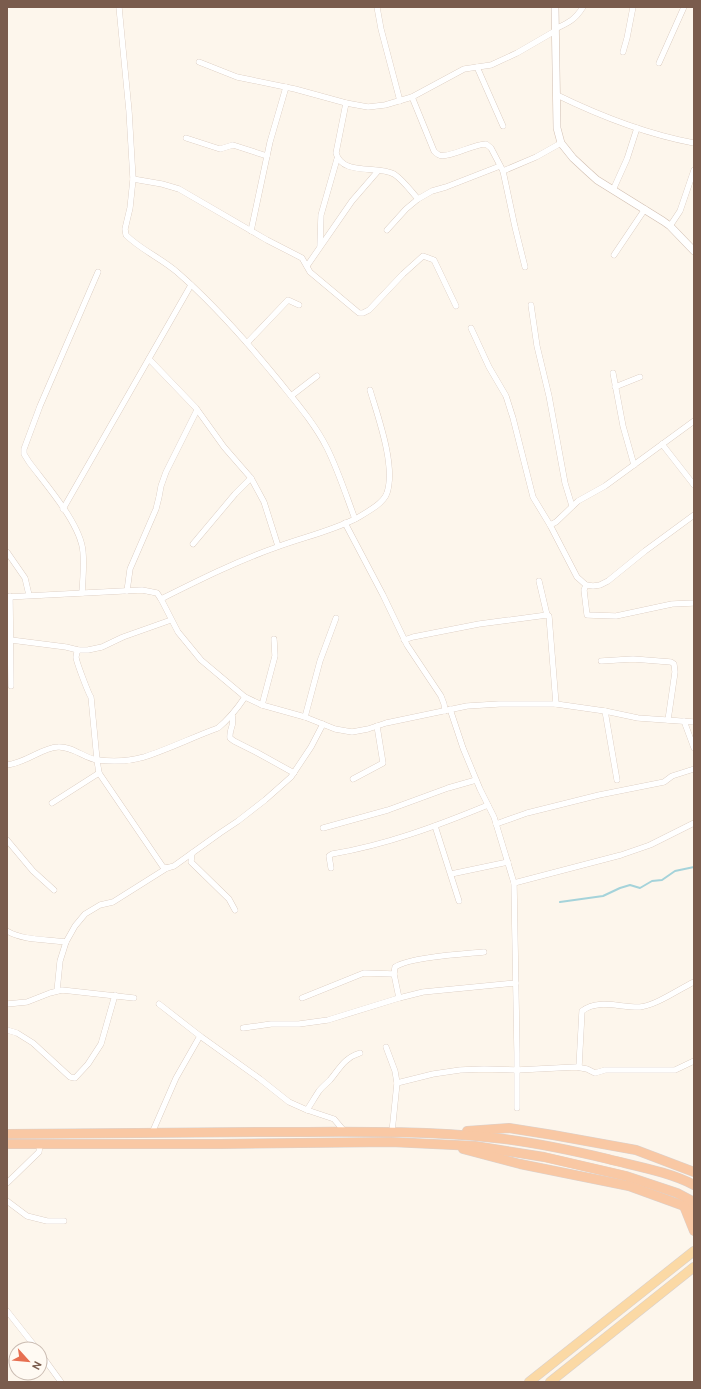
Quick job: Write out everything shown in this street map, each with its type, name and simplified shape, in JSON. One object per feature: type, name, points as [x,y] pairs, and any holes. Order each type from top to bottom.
[{"type":"highway","points":[[430,1133],[509,1128],[636,1150],[694,1172]]},
{"type":"highway","points":[[7,1134],[345,1132],[430,1133],[497,1138],[544,1145],[634,1165],[679,1178],[694,1185]]},
{"type":"highway","points":[[7,1144],[391,1142],[439,1143],[475,1146],[544,1157],[626,1176],[678,1193],[694,1202]]},
{"type":"highway","points":[[439,1143],[520,1164],[629,1186],[684,1206],[694,1212]]},
{"type":"highway","points":[[684,1206],[694,1231]]},
{"type":"main road","points":[[529,1382],[694,1251]]},
{"type":"main road","points":[[550,1382],[694,1267]]},
{"type":"street","points":[[119,7],[128,96],[133,179],[130,208],[125,229],[126,235],[176,271],[191,285],[248,343],[291,396],[311,422],[327,448],[355,519]]},
{"type":"street","points":[[377,7],[381,29],[400,101]]},
{"type":"street","points":[[555,7],[557,128],[561,143],[573,158],[597,180],[670,226],[694,251]]},
{"type":"street","points":[[199,62],[237,78],[286,87],[346,103],[368,107],[386,106],[412,97],[464,69],[491,65],[517,53],[568,23],[578,16],[583,7]]},
{"type":"street","points":[[623,52],[633,7]]},
{"type":"street","points":[[660,62],[684,7]]},
{"type":"street","points":[[477,67],[503,126]]},
{"type":"street","points":[[251,231],[267,156],[286,87]]},
{"type":"street","points":[[556,95],[598,114],[637,128],[670,139],[694,143]]},
{"type":"street","points":[[412,97],[434,151],[439,155],[446,156],[478,144],[486,144],[491,148],[502,168],[525,267]]},
{"type":"street","points":[[320,246],[321,215],[337,159],[336,153],[346,103]]},
{"type":"street","points":[[613,190],[627,159],[637,128]]},
{"type":"street","points":[[186,138],[220,149],[233,145],[267,156]]},
{"type":"street","points":[[388,230],[406,209],[418,199],[446,187],[536,157],[561,143]]},
{"type":"street","points":[[337,159],[342,164],[350,167],[388,172],[395,175],[418,199]]},
{"type":"street","points":[[670,226],[680,211],[694,170]]},
{"type":"street","points":[[307,266],[352,201],[378,171]]},
{"type":"street","points":[[133,179],[162,184],[179,189],[251,231],[302,258],[310,272],[359,313],[364,314],[369,310],[415,262],[423,256],[434,260],[456,306]]},
{"type":"street","points":[[614,255],[645,209]]},
{"type":"street","points":[[82,593],[83,551],[79,538],[63,509],[24,454],[24,449],[40,406],[98,272]]},
{"type":"street","points":[[63,509],[191,285]]},
{"type":"street","points":[[248,343],[288,300],[299,305]]},
{"type":"street","points":[[531,304],[537,346],[549,396],[565,483],[572,506]]},
{"type":"street","points":[[471,328],[489,367],[506,396],[533,498],[550,525],[577,577],[585,588],[587,615],[616,616],[672,604],[694,603]]},
{"type":"street","points":[[150,359],[197,410],[224,447],[251,478],[264,502],[278,546]]},
{"type":"street","points":[[613,373],[622,426],[634,465]]},
{"type":"street","points":[[291,396],[317,376]]},
{"type":"street","points":[[615,387],[640,377]]},
{"type":"street","points":[[161,599],[199,580],[278,546],[316,534],[355,519],[383,500],[387,494],[389,486],[388,452],[370,390]]},
{"type":"street","points":[[127,591],[130,569],[156,509],[166,472],[197,410]]},
{"type":"street","points":[[550,525],[556,522],[578,501],[605,486],[694,421]]},
{"type":"street","points":[[662,444],[694,485]]},
{"type":"street","points":[[193,544],[234,494],[251,478]]},
{"type":"street","points":[[585,588],[600,585],[608,581],[645,551],[694,516]]},
{"type":"street","points":[[345,522],[404,640],[441,696],[448,710],[476,780],[496,824],[508,862],[514,883],[517,1108]]},
{"type":"street","points":[[7,552],[24,578],[30,595]]},
{"type":"street","points":[[539,581],[547,615],[549,616],[556,704]]},
{"type":"street","points":[[11,686],[9,596],[142,590],[157,594],[178,632],[201,660],[244,697],[262,705],[305,717],[335,729],[352,732],[467,706],[493,704],[556,704],[606,711],[638,718],[694,722]]},
{"type":"street","points":[[404,640],[479,624],[547,615]]},
{"type":"street","points":[[305,717],[320,661],[336,618]]},
{"type":"street","points":[[11,640],[78,650],[102,647],[123,637],[171,620]]},
{"type":"street","points":[[262,705],[275,656],[274,639]]},
{"type":"street","points":[[78,650],[76,657],[85,680],[88,693],[92,697],[99,773],[163,867],[167,868]]},
{"type":"street","points":[[601,661],[632,659],[671,662],[674,664],[675,672],[668,720]]},
{"type":"street","points":[[7,765],[24,761],[51,748],[59,746],[69,748],[97,760],[143,758],[218,728],[232,715],[244,697]]},
{"type":"street","points":[[606,711],[617,780]]},
{"type":"street","points":[[232,715],[234,722],[230,733],[230,738],[294,773]]},
{"type":"street","points":[[684,721],[694,748]]},
{"type":"street","points":[[57,991],[60,961],[66,942],[84,914],[100,905],[113,902],[167,868],[174,866],[238,822],[265,800],[294,773],[311,747],[323,724]]},
{"type":"street","points":[[353,779],[383,763],[377,726]]},
{"type":"street","points":[[496,824],[527,813],[598,795],[664,782],[672,776],[694,769]]},
{"type":"street","points":[[52,804],[99,773]]},
{"type":"street","points":[[324,828],[388,810],[448,788],[476,780]]},
{"type":"street","points":[[331,868],[329,856],[332,854],[379,844],[435,826],[488,805]]},
{"type":"street","points":[[514,883],[621,855],[650,845],[694,824]]},
{"type":"street","points":[[435,826],[459,901]]},
{"type":"street","points":[[7,840],[33,871],[54,890]]},
{"type":"street","points":[[192,853],[191,862],[229,900],[235,910]]},
{"type":"street","points":[[451,874],[508,862]]},
{"type":"street","points":[[7,931],[25,938],[66,942]]},
{"type":"street","points":[[399,998],[394,974],[395,967],[399,964],[420,959],[484,952]]},
{"type":"street","points":[[302,998],[364,973],[394,974]]},
{"type":"street","points":[[579,1067],[582,1011],[586,1007],[603,1004],[641,1007],[694,982]]},
{"type":"street","points":[[243,1028],[271,1024],[299,1024],[328,1020],[399,998],[440,990],[516,983]]},
{"type":"street","points":[[7,1004],[27,1002],[50,992],[62,990],[134,998]]},
{"type":"street","points":[[7,1030],[17,1033],[33,1043],[70,1077],[75,1078],[88,1064],[101,1044],[115,995]]},
{"type":"street","points":[[159,1004],[200,1036],[260,1078],[289,1102],[334,1119],[345,1132]]},
{"type":"street","points":[[152,1133],[176,1078],[200,1036]]},
{"type":"street","points":[[386,1047],[395,1071],[397,1083],[392,1132]]},
{"type":"street","points":[[307,1110],[319,1090],[332,1078],[335,1072],[346,1060],[360,1053]]},
{"type":"street","points":[[397,1083],[433,1074],[460,1070],[517,1070],[579,1067],[595,1073],[605,1070],[674,1070],[694,1061]]},
{"type":"street","points":[[7,1183],[39,1152],[40,1144]]},
{"type":"street","points":[[7,1201],[27,1216],[47,1221],[64,1221]]},
{"type":"street","points":[[7,1311],[31,1341]]},
{"type":"street","points":[[48,1364],[62,1382]]},
{"type":"waterway","points":[[560,902],[603,896],[630,885],[640,888],[652,881],[662,880],[675,871],[694,867]]}]
